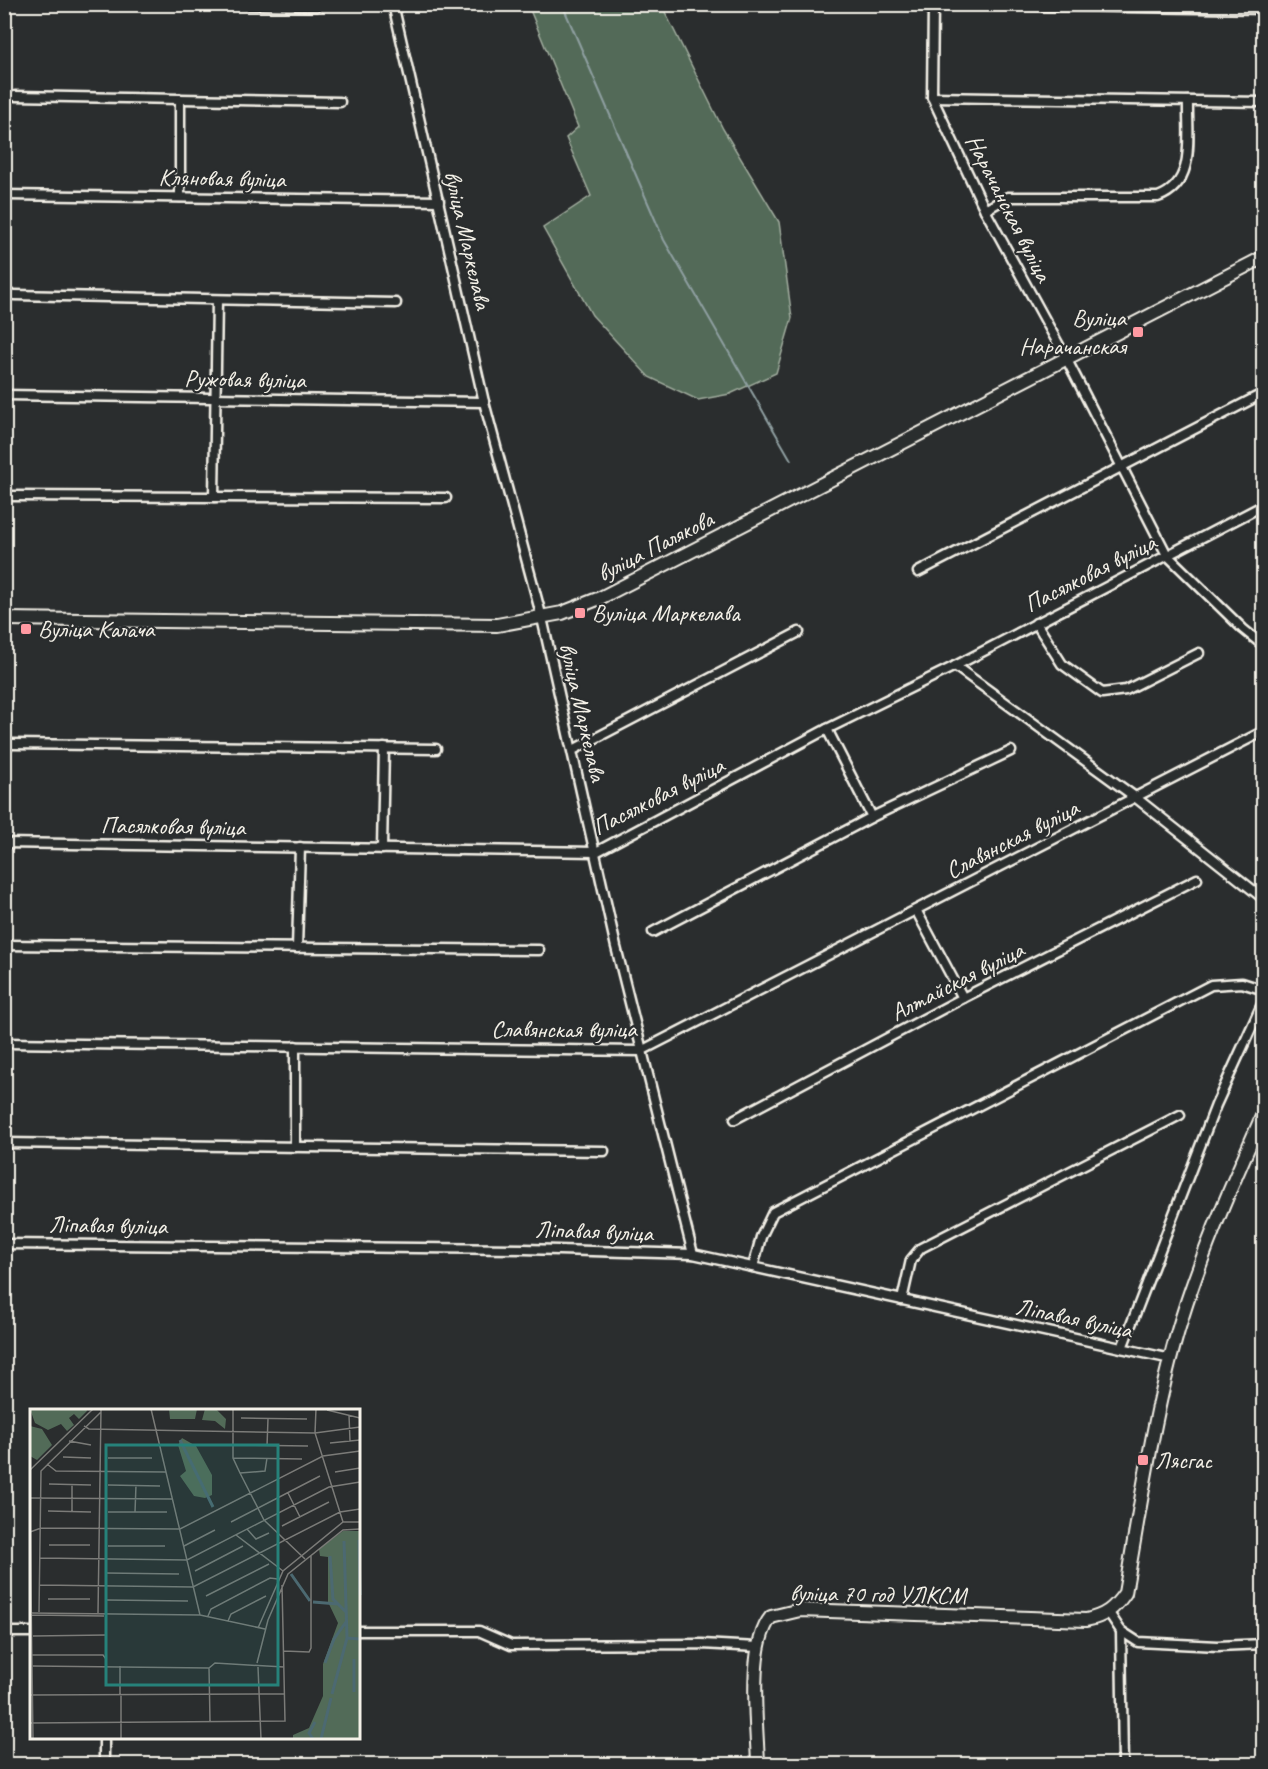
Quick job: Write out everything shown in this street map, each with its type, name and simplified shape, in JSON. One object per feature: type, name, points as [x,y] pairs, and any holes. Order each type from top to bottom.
[{"type":"street","points":[[203,4],[318,6]]},
{"type":"street","name":"вуліца Маркелава","points":[[393,4],[484,402],[542,618],[641,1051],[693,1254]]},
{"type":"street","name":"Нарачанская вуліца","points":[[933,4],[932,97],[985,210],[1066,358],[1167,555],[1263,646]]},
{"type":"street","points":[[994,5],[1189,6],[1263,9]]},
{"type":"street","points":[[15,96],[340,102]]},
{"type":"street","points":[[932,97],[1263,102]]},
{"type":"street","points":[[180,99],[180,197]]},
{"type":"street","points":[[985,210],[1008,197],[1158,197],[1170,193],[1185,175],[1188,101]]},
{"type":"street","name":"Кляновая вуліца","points":[[4,195],[439,201]]},
{"type":"street","name":"вуліца Палякова","points":[[4,619],[497,625],[542,618],[600,598],[1263,257]]},
{"type":"street","points":[[14,295],[396,303]]},
{"type":"street","points":[[214,497],[217,300]]},
{"type":"street","points":[[918,572],[1263,393]]},
{"type":"street","name":"Ружовая вуліца","points":[[4,395],[484,402]]},
{"type":"street","points":[[11,496],[446,498]]},
{"type":"street","name":"Пасялковая вуліца","points":[[4,843],[596,852],[827,729],[955,666],[1263,505]]},
{"type":"street","points":[[1036,623],[1062,664],[1102,693],[1126,690],[1199,653]]},
{"type":"street","points":[[573,750],[799,632]]},
{"type":"street","points":[[955,666],[1135,797],[1263,899]]},
{"type":"street","points":[[827,729],[872,817]]},
{"type":"street","name":"Славянская вуліца","points":[[4,1043],[641,1051],[1263,731]]},
{"type":"street","points":[[12,744],[436,749]]},
{"type":"street","points":[[382,849],[384,748]]},
{"type":"street","points":[[653,932],[872,817],[1011,751]]},
{"type":"street","points":[[297,948],[300,847]]},
{"type":"street","name":"Алтайская вуліца","points":[[735,1119],[963,998],[1197,879]]},
{"type":"street","points":[[916,910],[963,998]]},
{"type":"street","points":[[4,945],[539,950]]},
{"type":"street","points":[[753,1267],[760,1237],[773,1212],[1211,985],[1242,983],[1263,990]]},
{"type":"street","points":[[1122,1348],[1216,1105],[1263,1000]]},
{"type":"street","points":[[295,1147],[296,1046]]},
{"type":"street","points":[[1263,1112],[1195,1280],[1171,1359],[1149,1461],[1125,1593],[1109,1613],[1121,1631],[1138,1642],[1218,1646],[1263,1644]]},
{"type":"street","points":[[902,1300],[911,1260],[921,1248],[1180,1115]]},
{"type":"street","points":[[4,1143],[604,1151]]},
{"type":"street","name":"Ліпавая вуліца","points":[[4,1244],[525,1249],[693,1254],[1171,1359]]},
{"type":"street","name":"вуліца 70 год УЛКСМ","points":[[758,1647],[764,1626],[771,1617],[800,1610],[1086,1620],[1109,1613]]},
{"type":"street","points":[[360,1631],[479,1631],[511,1645],[702,1644],[758,1647],[758,1764]]},
{"type":"street","points":[[1121,1631],[1123,1764]]},
{"type":"street","points":[[4,1632],[30,1632]]},
{"type":"street","points":[[104,1739],[104,1764]]},
{"type":"green space","points":[[528,5],[658,5],[664,10],[723,129],[779,222],[792,318],[776,373],[730,394],[698,400],[649,377],[592,315],[543,228],[591,196],[566,138],[578,127]]},
{"type":"waterway","points":[[562,4],[664,240],[791,460]]},
{"type":"place","name":"Вуліца Нарачанская","points":[[1138,332]]},
{"type":"place","name":"Вуліца Маркелава","points":[[580,613]]},
{"type":"place","name":"Вуліца Калача","points":[[26,629]]},
{"type":"place","name":"Лясгас","points":[[1143,1460]]}]
